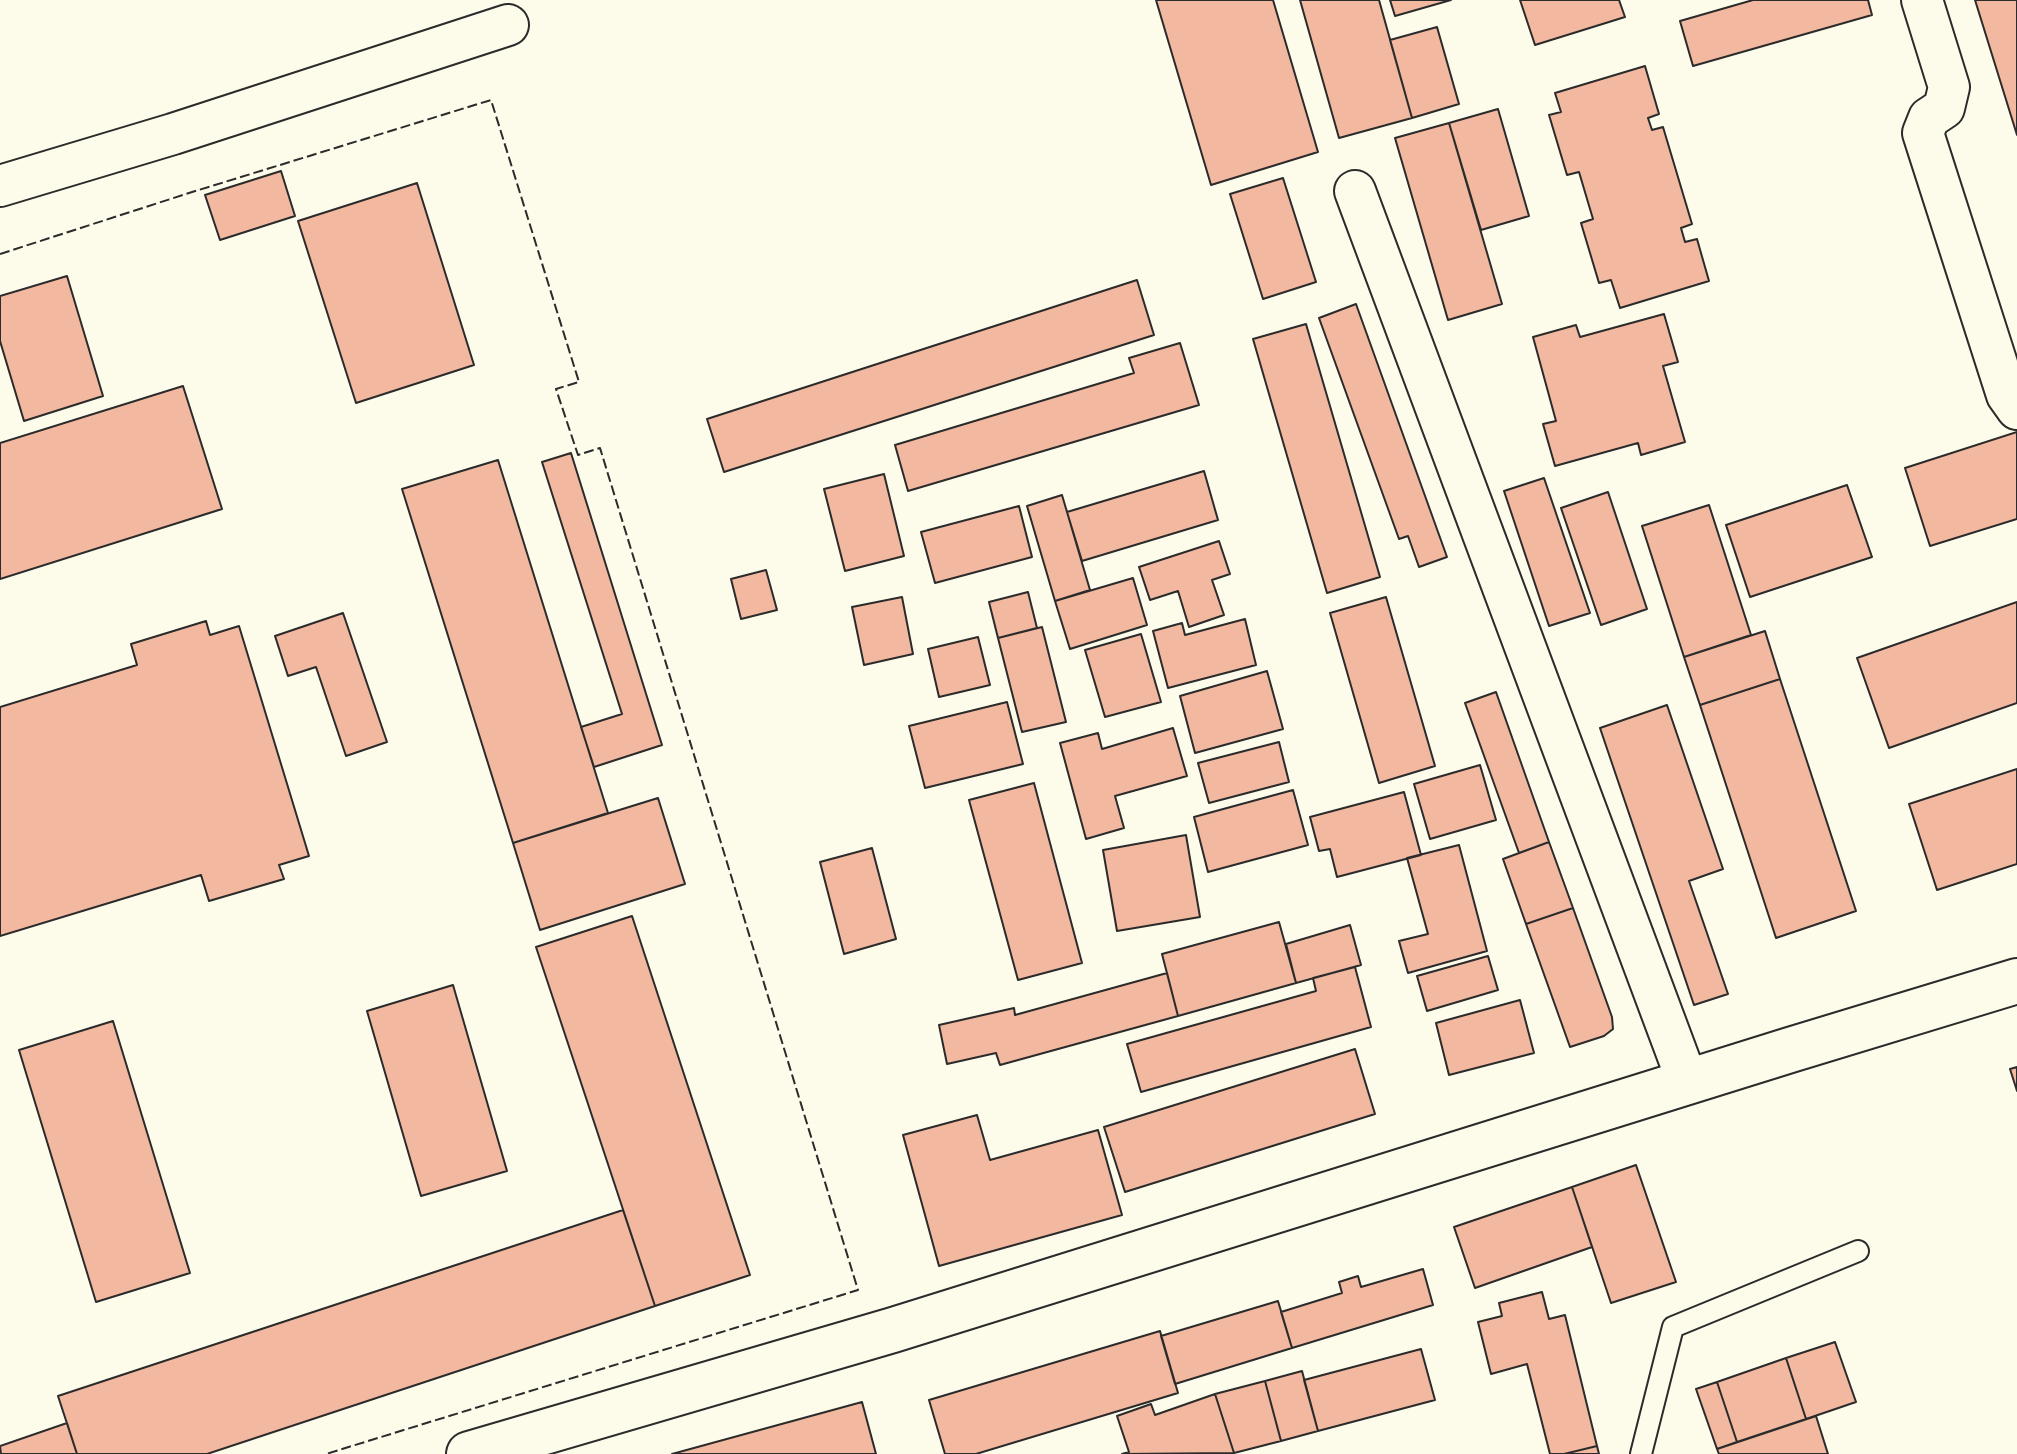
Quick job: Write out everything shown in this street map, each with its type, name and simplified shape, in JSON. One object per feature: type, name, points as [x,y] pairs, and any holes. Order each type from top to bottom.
[{"type":"street","points":[[1922,0],[1949,87],[1944,108],[1929,118],[1923,133],[2007,395],[2017,409]]},
{"type":"street","points":[[0,186],[173,134],[508,25]]},
{"type":"street","points":[[1355,191],[1688,1083]]},
{"type":"street","points":[[469,1454],[893,1330],[2017,981]]},
{"type":"lane","points":[[1641,1454],[1673,1327],[1858,1251]]},
{"type":"building","points":[[1156,0],[1273,0],[1318,152],[1211,185]]},
{"type":"building","points":[[1300,0],[1379,0],[1412,118],[1339,138]]},
{"type":"building","points":[[1390,0],[1451,0],[1395,16]]},
{"type":"building","points":[[1520,0],[1619,0],[1625,17],[1535,45]]},
{"type":"building","points":[[1753,0],[1868,0],[1872,15],[1693,66],[1680,21]]},
{"type":"building","points":[[1975,0],[2017,0],[2017,135]]},
{"type":"building","points":[[1437,27],[1459,104],[1412,118],[1390,40]]},
{"type":"building","points":[[1645,66],[1659,114],[1648,118],[1652,130],[1663,127],[1692,224],[1681,228],[1685,242],[1697,239],[1709,281],[1620,308],[1611,280],[1599,283],[1581,223],[1593,219],[1579,172],[1567,175],[1549,115],[1561,112],[1555,93]]},
{"type":"building","points":[[1498,109],[1529,216],[1481,230],[1449,123]]},
{"type":"building","points":[[1449,123],[1502,304],[1448,320],[1395,138]]},
{"type":"building","points":[[281,171],[295,216],[220,240],[205,195]]},
{"type":"building","points":[[1283,178],[1316,282],[1263,299],[1230,194]]},
{"type":"building","points":[[417,183],[474,365],[356,403],[298,221]]},
{"type":"building","points":[[67,276],[103,396],[24,421],[0,341],[0,296]]},
{"type":"building","points":[[1137,280],[1154,335],[724,472],[707,419]]},
{"type":"building","points":[[1356,304],[1447,557],[1419,567],[1408,536],[1399,539],[1319,318]]},
{"type":"building","points":[[1664,314],[1678,362],[1663,366],[1685,442],[1641,455],[1638,443],[1555,466],[1543,424],[1556,421],[1533,337],[1576,325],[1580,337]]},
{"type":"building","points":[[1306,324],[1380,577],[1327,593],[1253,339]]},
{"type":"building","points":[[1180,343],[1199,405],[908,491],[895,445],[1134,373],[1129,358]]},
{"type":"building","points":[[183,386],[222,509],[0,579],[0,443]]},
{"type":"building","points":[[2017,432],[2017,519],[1930,546],[1905,468]]},
{"type":"building","points":[[571,453],[662,745],[594,767],[581,727],[622,714],[542,462]]},
{"type":"building","points":[[498,460],[608,813],[513,843],[402,489]]},
{"type":"building","points":[[1204,471],[1218,520],[1082,561],[1067,512]]},
{"type":"building","points":[[884,474],[904,556],[845,571],[824,489]]},
{"type":"building","points":[[1544,478],[1590,613],[1549,626],[1504,491]]},
{"type":"building","points":[[1847,485],[1872,557],[1750,597],[1726,525]]},
{"type":"building","points":[[1608,492],[1647,609],[1601,625],[1561,508]]},
{"type":"building","points":[[1062,495],[1090,590],[1055,601],[1027,506]]},
{"type":"building","points":[[1709,505],[1751,635],[1684,657],[1642,526]]},
{"type":"building","points":[[1019,506],[1032,557],[935,583],[921,532]]},
{"type":"building","points":[[1219,541],[1230,574],[1212,580],[1224,615],[1189,627],[1178,591],[1150,600],[1139,567]]},
{"type":"building","points":[[766,570],[777,610],[741,619],[731,579]]},
{"type":"building","points":[[1133,578],[1147,625],[1070,649],[1055,601]]},
{"type":"building","points":[[1028,592],[1037,628],[998,638],[989,602]]},
{"type":"building","points":[[902,597],[913,654],[864,665],[852,607]]},
{"type":"building","points":[[1386,597],[1435,766],[1379,783],[1330,613]]},
{"type":"building","points":[[2017,602],[2017,703],[1889,748],[1857,658]]},
{"type":"building","points":[[343,613],[387,742],[346,756],[316,667],[288,676],[275,636]]},
{"type":"building","points":[[1245,619],[1256,665],[1168,688],[1153,631],[1182,623],[1185,635]]},
{"type":"building","points":[[206,621],[210,635],[239,626],[309,856],[279,865],[284,879],[209,901],[201,875],[0,936],[0,707],[137,665],[131,644]]},
{"type":"building","points":[[1042,627],[1066,722],[1022,732],[998,638]]},
{"type":"building","points":[[1765,631],[1780,679],[1700,705],[1684,657]]},
{"type":"building","points":[[1141,634],[1161,702],[1105,717],[1085,650]]},
{"type":"building","points":[[978,637],[990,685],[939,697],[928,649]]},
{"type":"building","points":[[1267,671],[1283,729],[1195,753],[1180,696]]},
{"type":"building","points":[[1780,679],[1856,911],[1776,938],[1700,705]]},
{"type":"building","points":[[1496,692],[1549,842],[1519,853],[1465,703]]},
{"type":"building","points":[[1007,702],[1023,764],[925,788],[909,726]]},
{"type":"building","points":[[1667,705],[1723,869],[1689,881],[1728,994],[1694,1005],[1600,728]]},
{"type":"building","points":[[1173,728],[1187,776],[1115,796],[1124,828],[1086,839],[1060,743],[1098,733],[1102,749]]},
{"type":"building","points":[[1279,742],[1289,782],[1209,803],[1198,763]]},
{"type":"building","points":[[1480,765],[1496,820],[1430,839],[1414,784]]},
{"type":"building","points":[[2017,769],[2017,864],[1937,890],[1909,804]]},
{"type":"building","points":[[1034,783],[1082,963],[1018,980],[969,800]]},
{"type":"building","points":[[1293,790],[1308,845],[1208,872],[1194,817]]},
{"type":"building","points":[[1404,792],[1421,855],[1337,877],[1330,849],[1319,851],[1310,817]]},
{"type":"building","points":[[658,798],[685,884],[540,930],[513,843]]},
{"type":"building","points":[[1186,835],[1200,917],[1117,931],[1103,850]]},
{"type":"building","points":[[1549,842],[1573,908],[1526,924],[1503,859]]},
{"type":"building","points":[[1459,845],[1487,951],[1408,973],[1399,941],[1428,934],[1407,858]]},
{"type":"building","points":[[872,848],[896,939],[844,954],[820,862]]},
{"type":"building","points":[[1573,908],[1612,1017],[1613,1029],[1604,1036],[1570,1047],[1526,924]]},
{"type":"building","points":[[632,916],[750,1275],[655,1306],[536,947]]},
{"type":"building","points":[[1279,922],[1296,983],[1178,1016],[1162,954]]},
{"type":"building","points":[[1350,925],[1361,965],[1296,983],[1286,944]]},
{"type":"building","points":[[1488,956],[1498,990],[1427,1011],[1417,976]]},
{"type":"building","points":[[1355,967],[1371,1027],[1141,1092],[1127,1044],[1316,991],[1313,978]]},
{"type":"building","points":[[1167,973],[1178,1016],[1000,1065],[996,1053],[947,1064],[939,1025],[1014,1008],[1015,1015]]},
{"type":"building","points":[[453,985],[507,1171],[421,1196],[367,1011]]},
{"type":"building","points":[[1520,1000],[1534,1053],[1449,1075],[1436,1023]]},
{"type":"building","points":[[113,1021],[190,1273],[96,1302],[19,1050]]},
{"type":"building","points":[[1355,1049],[1375,1114],[1125,1192],[1104,1127]]},
{"type":"building","points":[[2017,1067],[2017,1091],[2010,1069]]},
{"type":"building","points":[[977,1115],[990,1160],[1098,1130],[1122,1215],[939,1266],[903,1135]]},
{"type":"building","points":[[1636,1165],[1676,1282],[1611,1303],[1572,1187]]},
{"type":"building","points":[[1572,1187],[1592,1247],[1475,1288],[1454,1227]]},
{"type":"building","points":[[623,1210],[655,1306],[207,1454],[77,1454],[58,1396]]},
{"type":"building","points":[[1423,1269],[1433,1305],[1292,1348],[1281,1312],[1342,1293],[1339,1282],[1358,1276],[1361,1287]]},
{"type":"building","points":[[1542,1292],[1549,1319],[1565,1315],[1597,1446],[1550,1454],[1527,1364],[1491,1374],[1478,1322],[1502,1316],[1499,1303]]},
{"type":"building","points":[[1278,1301],[1292,1348],[1175,1384],[1161,1336]]},
{"type":"building","points":[[1160,1331],[1178,1393],[976,1454],[945,1454],[929,1400]]},
{"type":"building","points":[[1835,1342],[1856,1402],[1806,1419],[1786,1358]]},
{"type":"building","points":[[1421,1349],[1435,1400],[1318,1431],[1304,1380]]},
{"type":"building","points":[[1786,1358],[1806,1419],[1737,1442],[1717,1382]]},
{"type":"building","points":[[1302,1371],[1318,1431],[1281,1441],[1265,1381]]},
{"type":"building","points":[[1265,1381],[1281,1441],[1234,1453],[1215,1394]]},
{"type":"building","points":[[1717,1382],[1737,1442],[1717,1449],[1696,1389]]},
{"type":"building","points":[[1215,1394],[1234,1453],[1122,1454],[1129,1452],[1117,1416],[1151,1404],[1155,1415]]},
{"type":"building","points":[[862,1402],[876,1454],[672,1454]]},
{"type":"building","points":[[1816,1416],[1828,1454],[1719,1454],[1717,1449]]},
{"type":"building","points":[[67,1423],[77,1454],[1,1454],[0,1446]]},
{"type":"building","points":[[1597,1446],[1599,1454],[1564,1454]]},
{"type":"fence","points":[[0,254],[491,100],[579,382],[556,389],[578,455],[600,448],[858,1290],[326,1454]]}]
